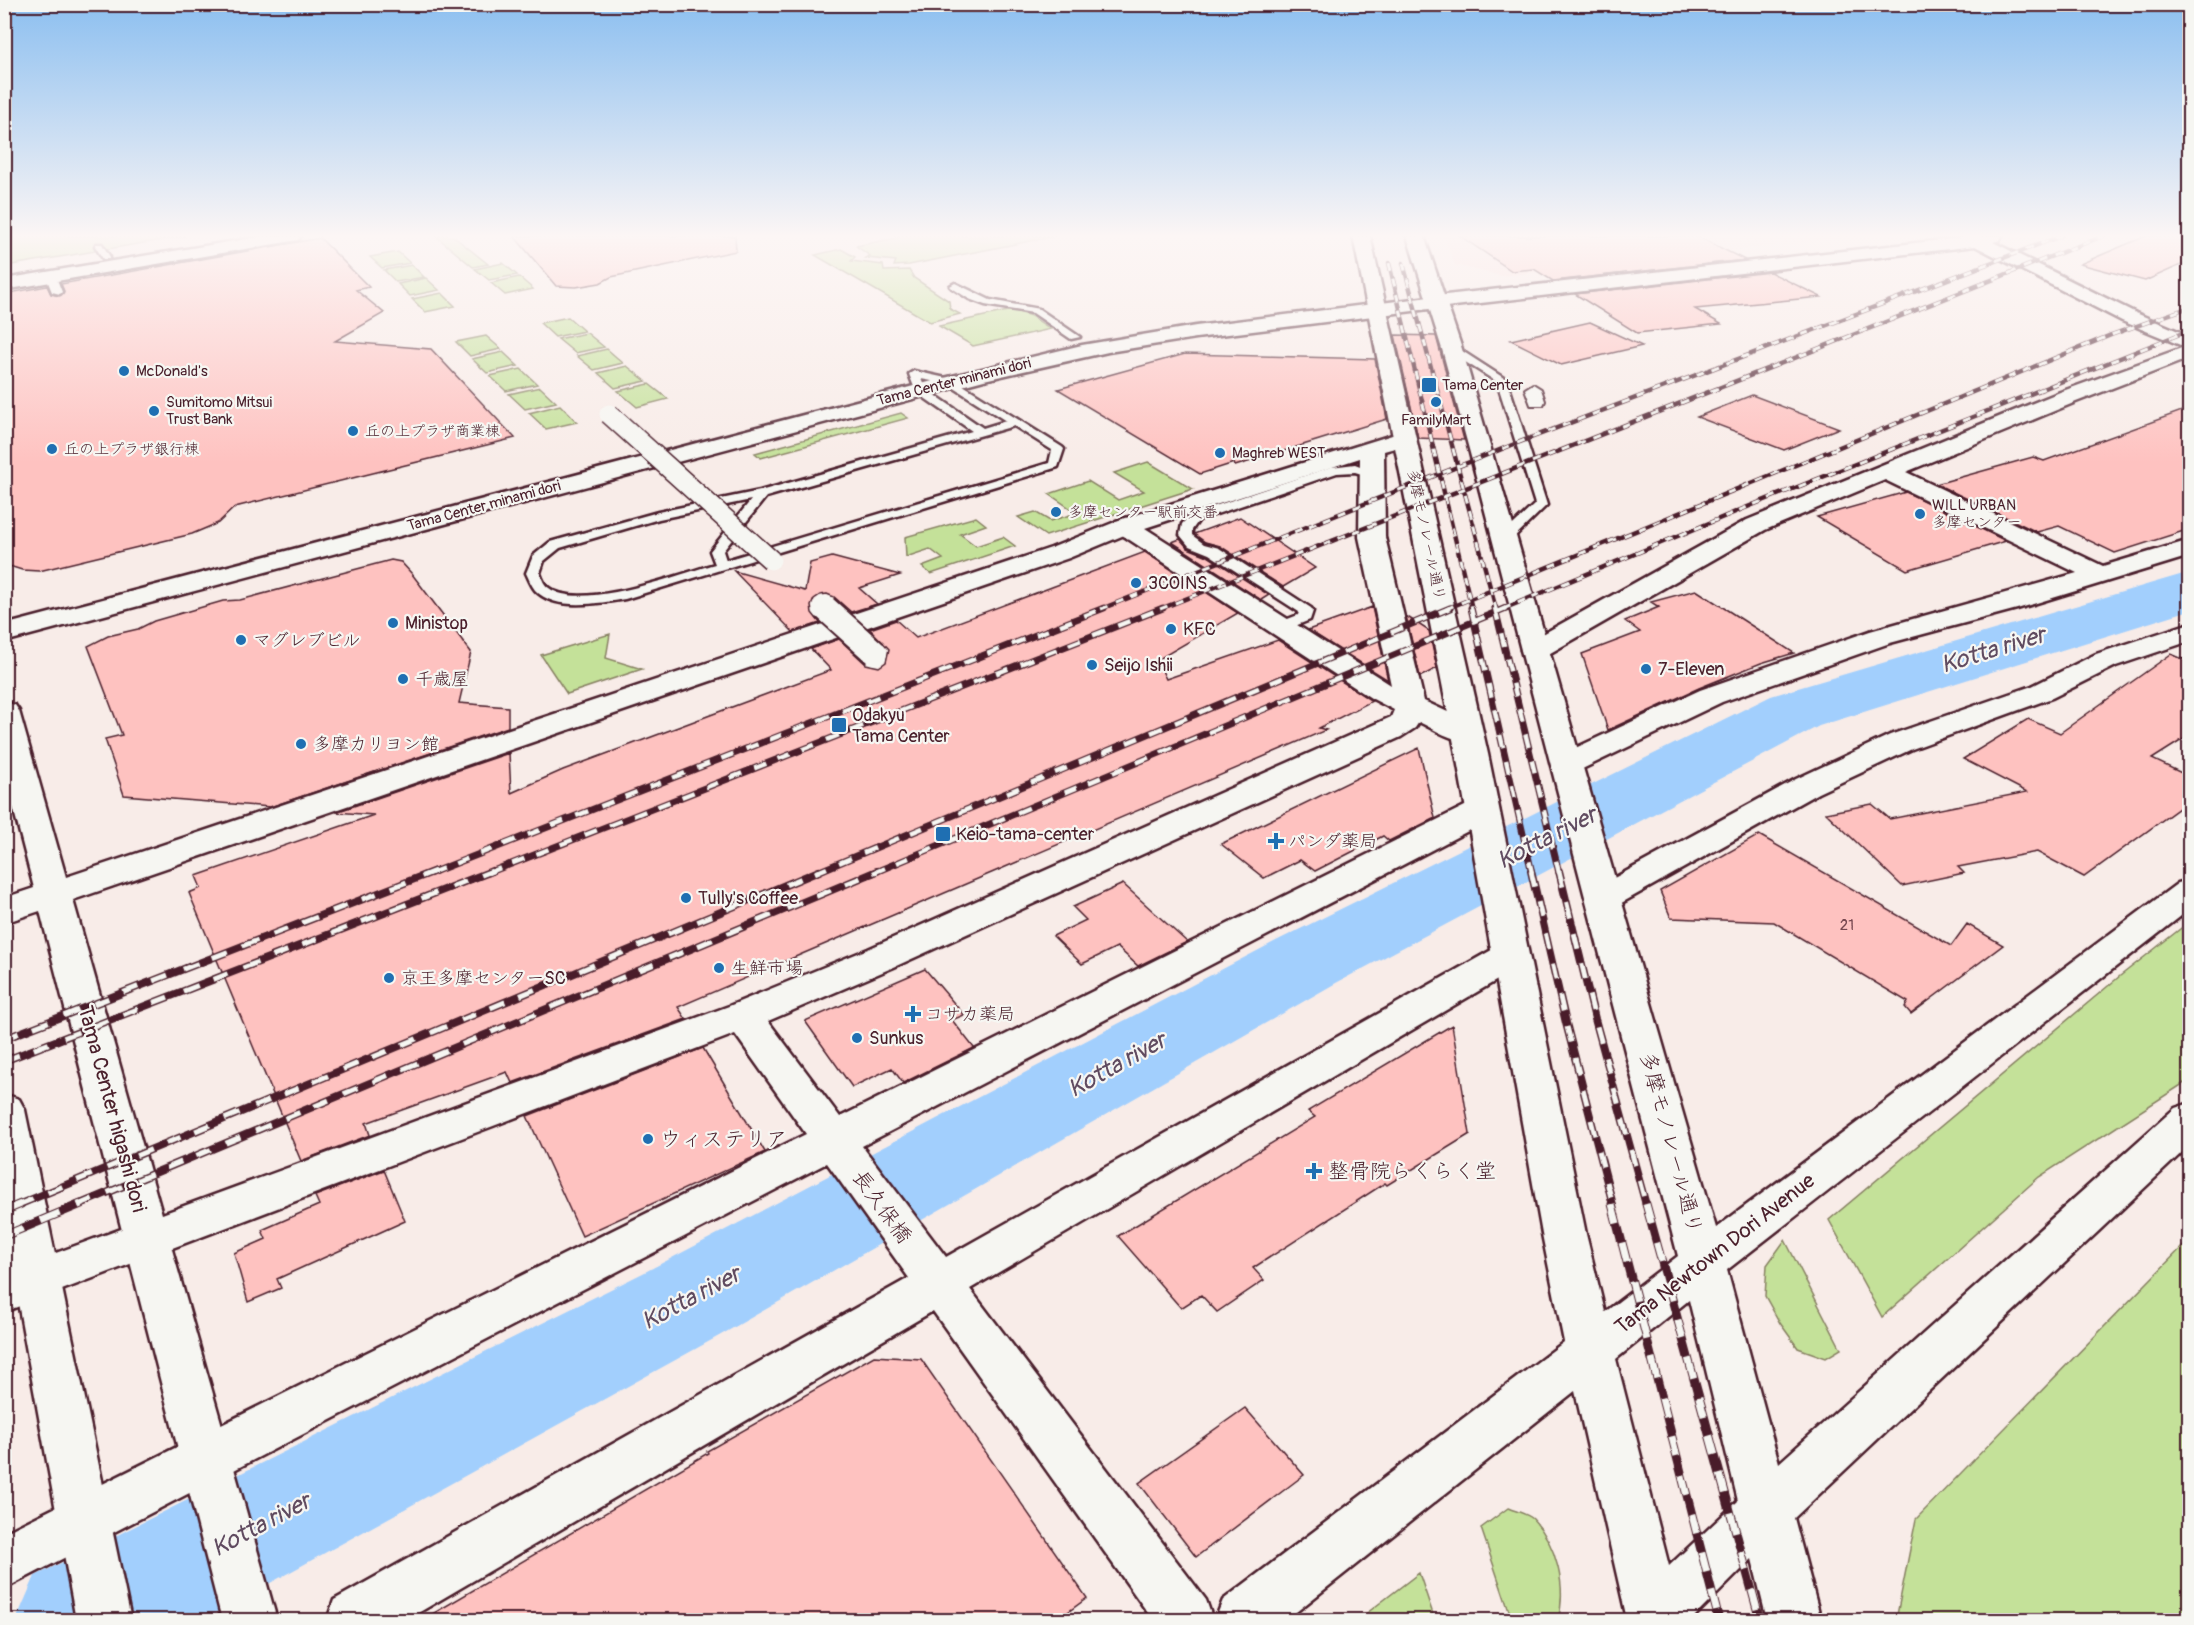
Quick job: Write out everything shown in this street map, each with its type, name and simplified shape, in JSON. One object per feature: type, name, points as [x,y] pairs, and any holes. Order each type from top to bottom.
[{"type":"street","name":"Tama Center minami dori","points":[[4,634],[1075,337],[1179,320],[1287,312]]},
{"type":"street","name":"Tama Center minami dori","points":[[4,610],[917,382],[951,382],[1131,342],[1332,312]]},
{"type":"street","name":"多摩モノレール通り","points":[[1378,312],[1467,733],[1507,941]]},
{"type":"street","points":[[1440,312],[1482,453],[1571,776],[1722,692],[1880,637],[2190,548]]},
{"type":"street","points":[[2120,312],[2186,349]]},
{"type":"street","points":[[2148,312],[2190,331]]},
{"type":"street","points":[[1535,650],[1756,525],[2186,349]]},
{"type":"street","points":[[609,414],[771,560]]},
{"type":"street","points":[[4,911],[1013,569],[1125,526],[1372,460],[1405,438]]},
{"type":"street","points":[[21,1286],[743,1016],[914,944],[1396,727],[1404,722],[1410,706],[1372,537],[1372,460]]},
{"type":"street","points":[[1887,472],[2101,575]]},
{"type":"street","points":[[1125,526],[1381,692],[1467,733]]},
{"type":"street","points":[[825,608],[875,653]]},
{"type":"street","points":[[1601,886],[1901,742],[2042,692],[2106,660],[2190,631]]},
{"type":"street","name":"Tama Center higashi dori","points":[[4,711],[249,1620]]},
{"type":"street","name":"多摩モノレール通り","points":[[1571,776],[1703,1263],[1794,1620]]},
{"type":"street","points":[[4,1562],[90,1545],[841,1151],[1485,822]]},
{"type":"street","name":"Tama Newtown Dori Avenue","points":[[1243,1620],[1703,1263],[2190,891]]},
{"type":"street","points":[[354,1620],[927,1267],[1507,941],[1590,1352],[1654,1620]]},
{"type":"street","name":"長久保橋","points":[[743,1016],[1186,1620]]},
{"type":"street","points":[[4,1110],[21,1286],[90,1545],[104,1620]]},
{"type":"street","points":[[1654,1620],[1767,1508],[2190,1119]]},
{"type":"lane","points":[[1037,312],[1075,337]]},
{"type":"lane","points":[[1452,349],[1502,380],[1541,505],[1504,539]]},
{"type":"lane","points":[[917,382],[981,432]]},
{"type":"lane","points":[[951,382],[1016,422],[1058,449],[1054,465],[625,595],[588,600],[559,597],[540,588],[534,573],[538,559],[555,545],[657,516],[762,494],[1016,422]]},
{"type":"lane","points":[[1280,627],[1305,617],[1306,611],[1214,551],[1198,548],[1188,540],[1185,531],[1187,524],[1195,518],[1335,470],[1355,468],[1372,460]]},
{"type":"lane","points":[[722,565],[716,551],[762,494]]},
{"type":"green space","points":[[913,312],[956,312],[960,314],[930,322]]},
{"type":"green space","points":[[1004,312],[1018,312],[1031,316],[1051,329],[973,346],[939,326]]},
{"type":"green space","points":[[568,317],[584,331],[555,337],[540,323]]},
{"type":"green space","points":[[587,333],[604,347],[575,353],[558,339]]},
{"type":"green space","points":[[486,336],[501,349],[470,356],[456,342]]},
{"type":"green space","points":[[607,349],[623,363],[594,370],[577,356]]},
{"type":"green space","points":[[503,352],[518,366],[487,373],[472,359]]},
{"type":"green space","points":[[627,366],[646,381],[615,388],[598,373]]},
{"type":"green space","points":[[521,369],[537,384],[506,391],[490,376]]},
{"type":"green space","points":[[649,384],[668,399],[637,407],[618,391]]},
{"type":"green space","points":[[540,387],[556,402],[525,409],[509,394]]},
{"type":"green space","points":[[560,405],[577,422],[546,429],[529,413]]},
{"type":"green space","points":[[901,413],[908,418],[761,458],[755,453]]},
{"type":"green space","points":[[1148,462],[1193,489],[1046,536],[1018,517],[1035,512],[1050,521],[1077,513],[1049,494],[1088,481],[1118,500],[1144,491],[1114,473]]},
{"type":"green space","points":[[976,517],[986,525],[960,534],[976,546],[1003,537],[1015,546],[931,574],[922,567],[943,559],[930,549],[906,557],[905,537]]},
{"type":"green space","points":[[610,634],[606,658],[642,669],[567,694],[541,655]]},
{"type":"green space","points":[[2189,922],[2189,1080],[2039,1177],[1882,1317],[1829,1220],[2120,976]]},
{"type":"green space","points":[[1785,1240],[1841,1349],[1826,1358],[1798,1348],[1780,1323],[1765,1296],[1767,1265]]},
{"type":"green space","points":[[2189,1240],[2189,1620],[1896,1620],[1916,1519]]},
{"type":"green space","points":[[1508,1508],[1533,1519],[1554,1554],[1561,1594],[1558,1620],[1512,1620],[1481,1528]]},
{"type":"green space","points":[[1419,1573],[1435,1620],[1358,1620]]},
{"type":"building","points":[[4,312],[383,312],[384,313],[335,341],[431,349],[515,438],[235,507],[218,523],[192,534],[39,571],[22,570],[9,566],[4,549]]},
{"type":"building","points":[[1603,312],[1700,312],[1721,324],[1637,333]]},
{"type":"building","points":[[1590,322],[1642,346],[1561,365],[1511,340]]},
{"type":"building","points":[[1395,335],[1436,336],[1464,440],[1418,438]]},
{"type":"building","points":[[1185,354],[1375,359],[1387,419],[1235,466],[1234,463],[1200,474],[1058,389]]},
{"type":"building","points":[[1752,395],[1839,428],[1784,450],[1697,417]]},
{"type":"building","points":[[2190,408],[2190,529],[2115,553],[2059,526],[2037,532],[1936,484],[2033,457],[2044,461]]},
{"type":"building","points":[[1906,492],[2006,541],[1907,570],[1817,517]]},
{"type":"building","points":[[1240,517],[1315,568],[1283,587],[1220,546],[1205,542],[1194,534]]},
{"type":"building","points":[[1180,539],[1188,548],[1208,556],[1269,595],[1261,600],[1172,542]]},
{"type":"building","points":[[1145,552],[1238,613],[1157,660],[1166,679],[1278,640],[1372,701],[1319,728],[1326,730],[678,1007],[686,1019],[512,1083],[507,1072],[366,1123],[370,1135],[301,1161],[189,893],[201,888],[196,876],[374,815],[336,812],[509,753],[511,793],[563,770],[831,670],[811,649],[839,639],[866,664],[879,667],[886,662],[889,649],[870,629],[896,620],[916,638]]},
{"type":"building","points":[[832,557],[900,575],[859,588],[877,604],[851,612],[834,597],[827,594],[820,595],[814,599],[811,606],[812,613],[820,623],[793,632],[734,571],[805,591],[810,563]]},
{"type":"building","points":[[391,560],[401,562],[412,574],[471,652],[459,703],[508,707],[508,727],[270,807],[124,795],[105,739],[122,735],[88,646],[108,636],[138,629],[154,621],[223,601],[240,600]]},
{"type":"building","points":[[1696,590],[1794,653],[1761,663],[1699,688],[1608,730],[1582,654],[1640,632],[1625,621],[1659,607],[1651,602]]},
{"type":"building","points":[[1372,607],[1388,680],[1308,630]]},
{"type":"building","points":[[1406,616],[1429,631],[1437,668],[1420,677]]},
{"type":"building","points":[[2171,654],[2190,662],[2190,735],[2152,759],[2190,777],[2190,800],[2084,877],[2037,852],[1958,867],[1964,873],[1902,886],[1826,813],[1872,804],[1890,819],[2027,792],[1963,759],[2028,719],[2060,733]]},
{"type":"building","points":[[1419,748],[1435,818],[1389,841],[1383,836],[1315,871],[1300,860],[1264,878],[1221,844]]},
{"type":"building","points":[[1759,835],[1951,946],[1967,924],[2003,945],[1911,1014],[1905,1007],[1908,1002],[1774,922],[1671,918],[1660,891]]},
{"type":"building","points":[[1123,884],[1187,942],[1138,966],[1117,947],[1082,964],[1053,936],[1086,920],[1073,907]]},
{"type":"building","points":[[925,969],[964,1015],[952,1020],[974,1048],[903,1083],[892,1068],[852,1087],[805,1021]]},
{"type":"building","points":[[1452,1025],[1470,1134],[1387,1185],[1385,1183],[1253,1268],[1264,1280],[1217,1312],[1201,1295],[1181,1308],[1118,1236],[1315,1117],[1308,1111]]},
{"type":"building","name":"ウィステリア","points":[[703,1048],[765,1152],[582,1236],[527,1116]]},
{"type":"building","points":[[384,1170],[405,1221],[277,1279],[281,1288],[248,1302],[234,1253],[266,1239],[262,1230],[319,1205],[315,1196]]},
{"type":"building","points":[[874,1356],[921,1359],[1087,1598],[1057,1620],[422,1620],[708,1453],[707,1451]]},
{"type":"building","points":[[1245,1408],[1304,1475],[1196,1557],[1139,1483]]},
{"type":"waterway","name":"Kotta river","points":[[79,1620],[682,1304],[1306,962],[1795,711],[2190,590]]},
{"type":"railway","points":[[1401,312],[1440,474]]},
{"type":"railway","points":[[1416,312],[1458,467]]},
{"type":"railway","points":[[1458,467],[1862,312]]},
{"type":"railway","points":[[1464,489],[1911,312]]},
{"type":"railway","points":[[1491,590],[2111,335],[2176,312]]},
{"type":"railway","points":[[1503,609],[1745,508],[2190,330]]},
{"type":"railway","points":[[1440,474],[1458,467]]},
{"type":"railway","points":[[1458,467],[1464,489]]},
{"type":"railway","points":[[1101,609],[1440,474]]},
{"type":"railway","points":[[1440,474],[1445,496]]},
{"type":"railway","points":[[1445,496],[1464,489]]},
{"type":"railway","points":[[1464,489],[1491,590]]},
{"type":"railway","points":[[1160,609],[1445,496]]},
{"type":"railway","points":[[1445,496],[1470,599]]},
{"type":"railway","points":[[1470,599],[1491,590]]},
{"type":"railway","points":[[1491,590],[1496,609]]},
{"type":"railway","points":[[1446,609],[1470,599]]},
{"type":"railway","points":[[1470,599],[1472,609]]},
{"type":"railway","points":[[431,873],[1104,608]]},
{"type":"railway","points":[[488,873],[1163,608]]},
{"type":"railway","points":[[815,873],[1450,608]]},
{"type":"railway","points":[[1471,608],[1474,621]]},
{"type":"railway","points":[[1495,608],[1496,612]]},
{"type":"railway","points":[[1496,612],[1506,608]]},
{"type":"railway","points":[[1474,621],[1496,612]]},
{"type":"railway","points":[[1496,612],[1559,873]]},
{"type":"railway","points":[[873,873],[1474,621]]},
{"type":"railway","points":[[1474,621],[1532,873]]},
{"type":"railway","points":[[4,1039],[435,871]]},
{"type":"railway","points":[[4,1061],[492,871]]},
{"type":"railway","points":[[18,1205],[819,871]]},
{"type":"railway","points":[[78,1205],[877,871]]},
{"type":"railway","points":[[1531,871],[1566,1023],[1613,1205]]},
{"type":"railway","points":[[1559,871],[1595,1019],[1646,1205]]},
{"type":"railway","points":[[4,1211],[21,1204]]},
{"type":"railway","points":[[4,1236],[81,1204]]},
{"type":"railway","points":[[1612,1204],[1719,1620]]},
{"type":"railway","points":[[1646,1204],[1760,1620]]},
{"type":"place","name":"McDonald's","points":[[124,371]]},
{"type":"place","name":"Tama Center","points":[[1429,385]]},
{"type":"place","name":"FamilyMart","points":[[1436,402]]},
{"type":"place","name":"Sumitomo Mitsui Trust Bank","points":[[154,411]]},
{"type":"place","name":"丘の上プラザ商業棟","points":[[353,431]]},
{"type":"place","name":"丘の上プラザ銀行棟","points":[[52,449]]},
{"type":"place","name":"Maghreb WEST","points":[[1220,453]]},
{"type":"place","name":"多摩センター駅前交番","points":[[1056,512]]},
{"type":"place","name":"WILL URBAN 多摩センター","points":[[1920,514]]},
{"type":"place","name":"3COINS","points":[[1136,583]]},
{"type":"place","name":"Ministop","points":[[393,623]]},
{"type":"place","name":"KFC","points":[[1171,629]]},
{"type":"place","name":"マグレブビル","points":[[241,640]]},
{"type":"place","name":"Seijo Ishii","points":[[1092,665]]},
{"type":"place","name":"7-Eleven","points":[[1646,669]]},
{"type":"place","name":"千歳屋","points":[[403,679]]},
{"type":"place","name":"Odakyu Tama Center","points":[[839,725]]},
{"type":"place","name":"多摩カリヨン館","points":[[301,744]]},
{"type":"place","name":"Keio-tama-center","points":[[943,834]]},
{"type":"place","name":"パンダ薬局","points":[[1276,841]]},
{"type":"place","name":"Tully's Coffee","points":[[686,898]]},
{"type":"place","name":"生鮮市場","points":[[719,968]]},
{"type":"place","name":"京王多摩センターSC","points":[[389,978]]},
{"type":"place","name":"コサカ薬局","points":[[913,1014]]},
{"type":"place","name":"Sunkus","points":[[857,1038]]},
{"type":"place","name":"ウィステリア","points":[[648,1139]]},
{"type":"place","name":"整骨院らくらく堂","points":[[1314,1171]]}]
